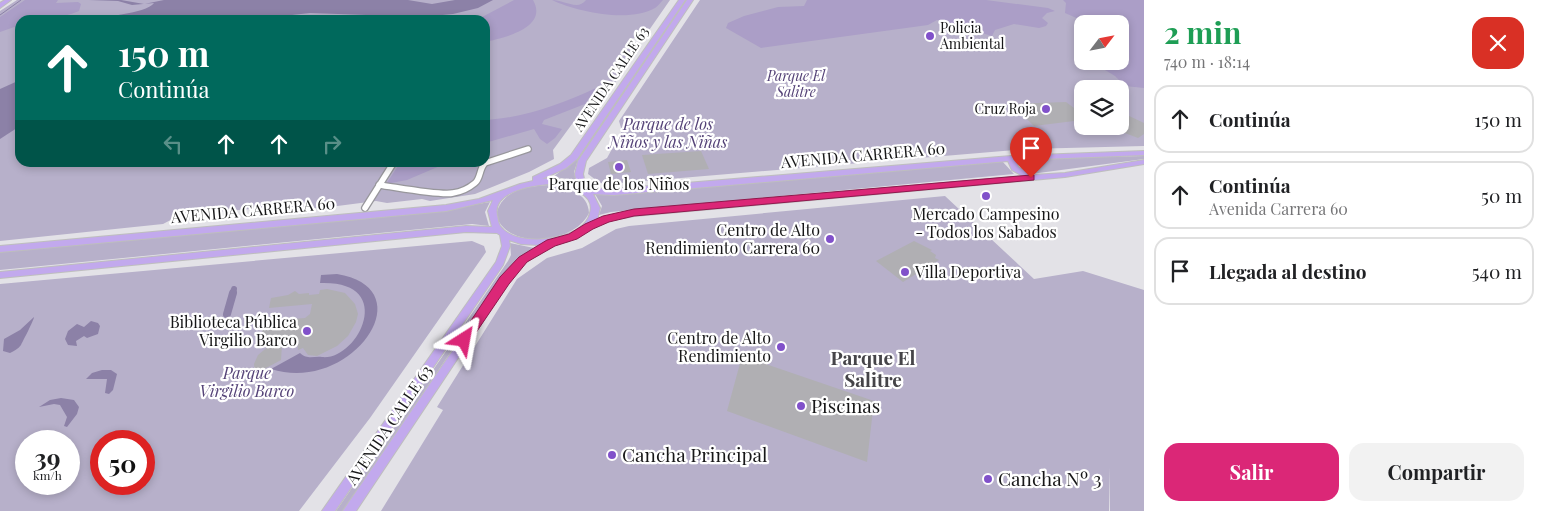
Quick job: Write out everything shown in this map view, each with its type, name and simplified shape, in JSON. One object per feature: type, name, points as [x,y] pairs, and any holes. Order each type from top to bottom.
[{"type":"main road","points":[[0,6],[8,0]]},
{"type":"main road","name":"AVENIDA CALLE 63","points":[[583,190],[578,174],[582,161],[677,13],[682,0]]},
{"type":"main road","name":"AVENIDA CALLE 63","points":[[530,182],[563,166],[574,157],[677,13],[690,0]]},
{"type":"main road","name":"AVENIDA CARRERA 60","points":[[583,190],[614,192],[1011,158],[1144,153]]},
{"type":"main road","points":[[1011,158],[1015,168],[1031,178]]},
{"type":"main road","points":[[0,275],[466,229],[501,232],[517,240],[551,243],[573,237],[589,226],[606,219],[634,213],[1031,178],[1144,162]]},
{"type":"main road","points":[[501,232],[494,222],[493,210],[499,198],[507,192],[530,182],[561,182],[583,190],[596,206],[594,218],[589,226]]},
{"type":"main road","name":"AVENIDA CARRERA 60","points":[[0,249],[446,208],[480,201],[507,192]]},
{"type":"main road","name":"AVENIDA CALLE 63","points":[[328,511],[500,263],[506,246],[501,232]]},
{"type":"main road","name":"AVENIDA CALLE 63","points":[[349,511],[508,276],[523,260],[551,243]]},
{"type":"street","points":[[490,161],[528,149]]},
{"type":"street","points":[[365,208],[391,167]]},
{"type":"street","points":[[379,185],[455,194],[475,183],[479,178],[481,167]]},
{"type":"green space","points":[[17,0],[670,0],[645,36],[630,39],[642,46],[619,79],[605,90],[589,114],[575,120],[553,150],[554,159],[529,172],[475,194],[430,201],[422,199],[387,203],[376,201],[306,209],[284,206],[180,215],[163,224],[0,241],[0,11]]},
{"type":"green space","points":[[686,0],[688,0],[577,163],[574,172],[576,180],[553,177],[576,159]]},
{"type":"green space","name":"Parque El Salitre","points":[[700,0],[1144,0],[1144,146],[1027,149],[609,184],[600,183],[588,174],[589,168],[607,158],[622,131],[619,121]]},
{"type":"green space","points":[[1144,156],[1144,159],[1031,174],[1018,162],[1049,158]]},
{"type":"green space","points":[[1002,161],[1014,174],[611,212],[599,215],[602,206],[595,194],[617,195]]},
{"type":"green space","points":[[550,185],[570,189],[585,200],[589,213],[581,223],[570,231],[556,237],[541,239],[513,234],[503,227],[496,215],[504,199],[510,194],[525,188]]},
{"type":"green space","name":"Centro de Alto Rendimiento","points":[[945,196],[1034,279],[1083,271],[1144,290],[1144,511],[1110,511],[1110,467],[1109,511],[381,511],[443,410],[437,407],[517,279],[547,258],[582,248],[616,229],[629,226]]},
{"type":"green space","points":[[490,202],[485,212],[489,226],[472,224],[0,270],[0,252],[421,213]]},
{"type":"green space","name":"Parque Virgilio Barco","points":[[472,241],[484,246],[486,252],[370,418],[299,511],[0,511],[0,284]]},
{"type":"green space","points":[[510,243],[534,248],[518,259],[501,278],[343,511],[336,511],[508,261],[511,255]]},
{"type":"shaded area","points":[[25,0],[58,0],[56,3],[78,2],[81,4],[79,11],[68,15],[15,15],[15,27],[0,32],[0,17]]},
{"type":"shaded area","points":[[89,0],[121,0],[144,4],[132,5],[118,1]]},
{"type":"shaded area","points":[[164,0],[408,0],[432,4],[455,0],[493,0],[478,8],[443,15],[310,13],[292,15],[115,15],[142,10],[154,3],[145,4]]},
{"type":"shaded area","points":[[514,0],[533,0],[536,10],[535,18],[530,25],[502,38],[490,41],[490,15],[486,15]]},
{"type":"shaded area","points":[[552,0],[579,5],[586,0],[663,0],[655,8],[644,12],[632,15],[618,15],[589,12]]},
{"type":"shaded area","points":[[807,0],[986,0],[1048,8],[1055,11],[1047,13],[1042,18],[1048,23],[1046,26],[1039,28],[1014,24],[995,30],[992,36],[937,20],[928,25],[761,48],[726,28],[728,23],[744,16],[778,7],[804,6]]},
{"type":"shaded area","points":[[1063,0],[1144,0],[1144,88],[1129,86],[1129,80],[1119,80],[1105,70],[1129,70],[1129,15],[1074,15],[1074,17],[1065,13],[1066,3]]},
{"type":"shaded area","points":[[15,82],[15,129],[0,139],[0,89]]},
{"type":"shaded area","points":[[596,88],[585,104],[544,120],[542,124],[562,129],[547,144],[540,139],[534,129],[490,142],[490,120],[528,113]]},
{"type":"shaded area","points":[[397,167],[438,167],[407,180],[386,184]]},
{"type":"shaded area","points":[[337,274],[363,283],[376,299],[376,318],[367,337],[350,354],[327,367],[300,373],[271,369],[300,353],[311,357],[335,355],[348,347],[358,335],[364,320],[364,306],[358,294],[344,285],[320,283],[321,275]]},
{"type":"shaded area","points":[[34,317],[20,346],[10,353],[3,351],[4,339],[20,330]]},
{"type":"shaded area","points":[[91,321],[98,323],[100,326],[98,334],[87,338],[84,336],[76,341],[77,346],[68,345],[65,339],[68,331],[77,324],[84,327]]},
{"type":"shaded area","points":[[111,370],[117,374],[113,390],[109,394],[105,393],[107,379],[86,379],[92,373]]},
{"type":"shaded area","points":[[61,398],[74,400],[79,407],[77,414],[67,427],[64,426],[67,417],[60,405],[54,404],[39,407],[50,400]]},
{"type":"building","name":"Cruz Roja","points":[[1066,102],[1074,108],[1074,121],[1034,126],[1011,104]]},
{"type":"building","points":[[1129,116],[1144,123],[1144,134],[1138,138],[1129,135]]},
{"type":"building","points":[[701,151],[709,169],[648,174],[642,155]]},
{"type":"building","name":"Parque de los Niños","points":[[627,160],[631,172],[611,174],[608,162]]},
{"type":"building","name":"Villa Deportiva","points":[[914,241],[932,250],[930,251],[939,260],[903,282],[876,261]]},
{"type":"building","name":"Biblioteca Pública Virgilio Barco","points":[[327,289],[345,293],[355,304],[358,314],[348,336],[337,346],[317,356],[308,355],[303,348],[298,350],[297,340],[282,345],[281,360],[255,374],[254,364],[258,355],[276,340],[259,343],[264,324],[305,318],[310,314],[312,304],[269,308],[271,298],[288,295],[295,291],[299,294],[319,294],[320,290]]},
{"type":"building","name":"Piscinas","points":[[742,356],[874,401],[867,462],[727,411]]},
{"type":"waterway","points":[[0,15],[21,0]]},
{"type":"waterway","points":[[233,294],[234,289]]},
{"type":"waterway","points":[[227,314],[233,293]]},
{"type":"place","name":"Policia Ambiental","points":[[930,36]]},
{"type":"place","name":"Cruz Roja","points":[[1046,109]]},
{"type":"place","name":"Parque de los Niños","points":[[619,167]]},
{"type":"place","name":"Mercado Campesino - Todos los Sabados","points":[[986,196]]},
{"type":"place","name":"Centro de Alto Rendimiento Carrera 60","points":[[830,239]]},
{"type":"place","name":"Villa Deportiva","points":[[905,272]]},
{"type":"place","name":"Biblioteca Pública Virgilio Barco","points":[[307,331]]},
{"type":"place","name":"Centro de Alto Rendimiento","points":[[781,347]]},
{"type":"place","name":"Piscinas","points":[[801,406]]},
{"type":"place","name":"Cancha Principal","points":[[612,455]]},
{"type":"place","name":"Cancha Nº 3","points":[[988,479]]},
{"type":"district","name":"Parque El Salitre","points":[[873,369]]},
{"type":"route","points":[[464,340],[504,280],[517,264],[551,243],[573,237],[589,226],[606,219],[634,213],[1031,178]]},
{"type":"park label","name":"Parque de los Niños y las Niñas","points":[[668,133]]}]
